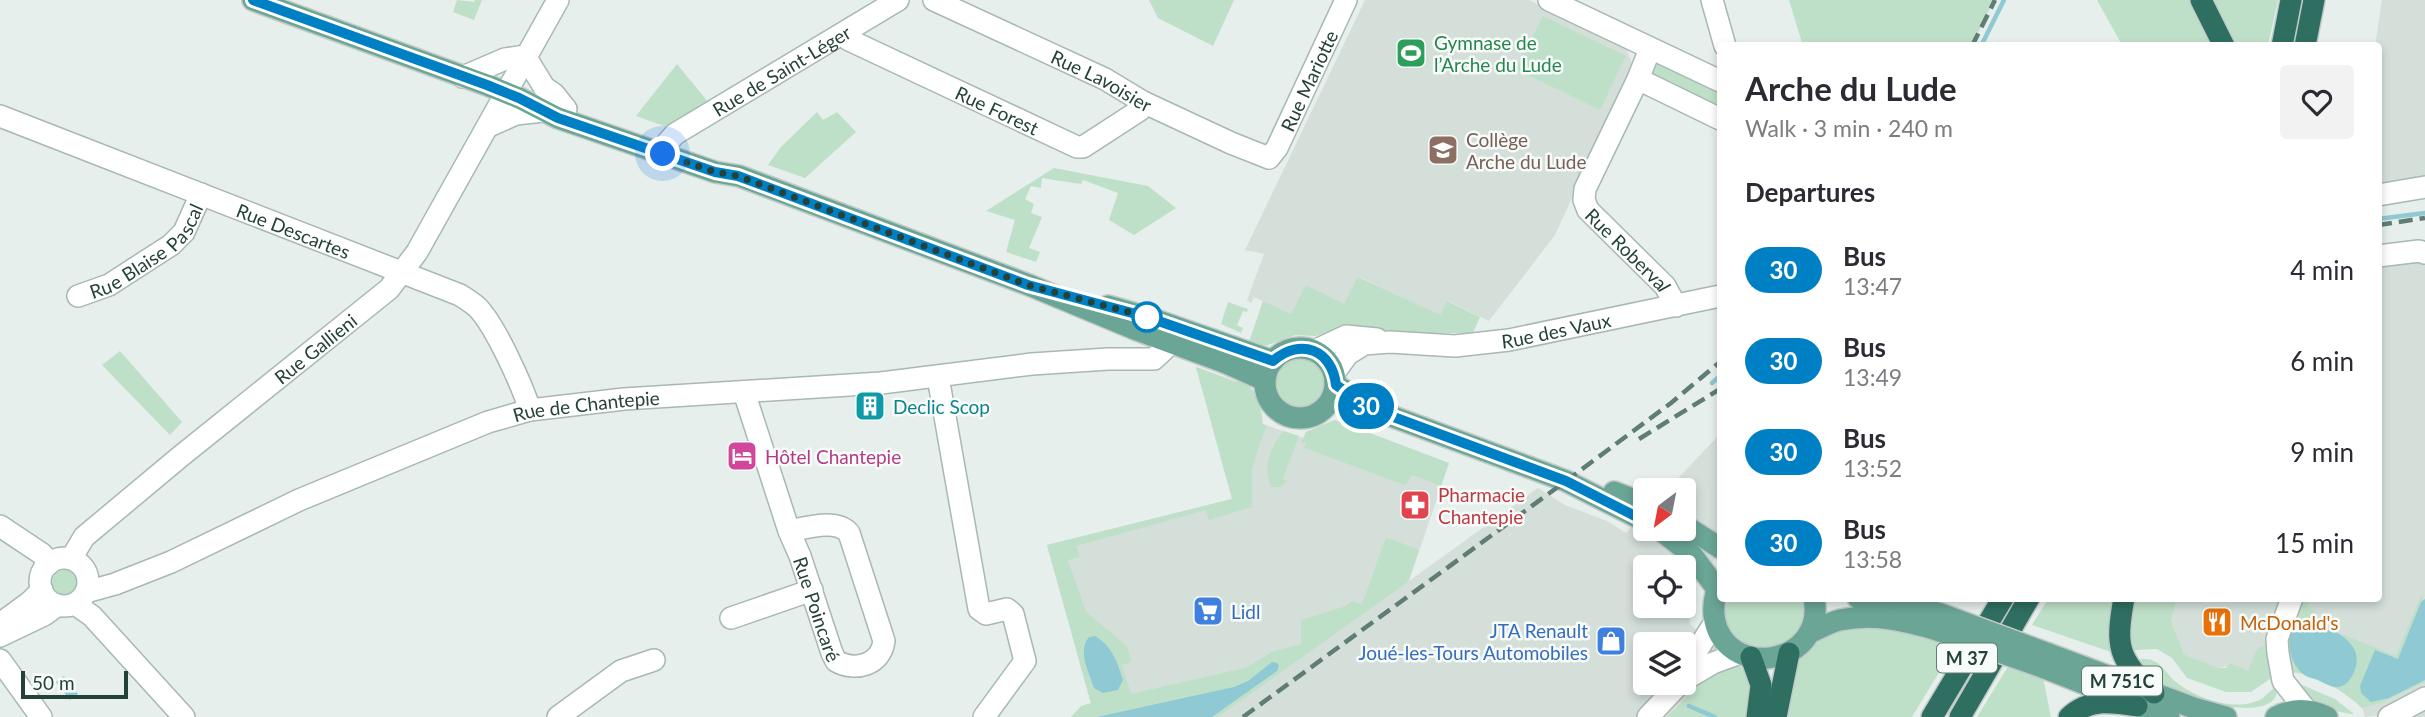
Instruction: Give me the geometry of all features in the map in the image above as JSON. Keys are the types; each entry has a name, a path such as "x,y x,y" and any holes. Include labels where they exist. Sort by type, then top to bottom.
{"highway":[{"path":"2201,0 2222,42"},
{"path":"2283,42 2291,0"},
{"path":"2306,42 2314,0"},
{"name":"M 37","path":"1932,717 2001,602"},
{"name":"M 37","path":"1959,717 2027,602"},
{"path":"2069,717 2095,703 2146,699 2119,646 2123,602"},
{"path":"1776,717 1789,653"},
{"path":"1745,655 1761,685 1757,717"}],"main road":[{"path":"253,0 513,95 566,109 720,162 738,176"},
{"path":"513,95 543,111 715,172 738,176 1028,285 1268,370"},
{"path":"1144,324 1172,342 1268,370"},
{"path":"1303,348 1314,351 1330,364 1335,379 1334,397 1313,416 1291,417 1274,407 1269,398 1268,370 1282,353 1303,348"},
{"path":"1335,379 1372,409"},
{"path":"1327,406 1372,409 1574,485 1633,515"},
{"path":"1574,485 1633,500"},
{"path":"1696,533 1717,546"},
{"path":"1674,541 1692,555 1717,585"},
{"path":"1717,590 1713,605 1715,622 1722,637 1745,655 1764,659 1789,653"},
{"path":"1809,633 1815,620 1814,602"},
{"name":"M 751C","path":"1887,602 1902,604 1937,622 2146,699 2226,717"},
{"name":"M 751C","path":"1789,653 1801,645 1809,633 1838,620 1874,617 1937,622"},
{"name":"M 751C","path":"2146,699 2169,717"},
{"path":"2276,717 2305,710 2327,717"}],"street":[{"name":"Rue Gallieni","path":"71,559 84,537 376,299 402,274 489,126 513,95 525,56 558,0"},
{"name":"Rue de Saint-Léger","path":"667,143 675,134 898,0"},
{"name":"Rue Lavoisier","path":"934,0 1105,79 1143,102 1269,158"},
{"name":"Rue Mariotte","path":"1269,158 1277,148 1346,0"},
{"path":"1549,0 1717,80"},
{"path":"1712,0 1724,42"},
{"name":"Rue Forest","path":"845,33 849,40 1077,147 1083,147 1140,110 1143,102"},
{"name":"Rue Roberval","path":"1650,48 1585,189 1584,201 1588,210 1665,286 1676,306"},
{"path":"463,77 505,59 525,56 544,87 554,94 566,109"},
{"path":"1638,79 1717,118"},
{"path":"489,126 516,114 543,111"},
{"name":"Rue Descartes","path":"0,116 402,274 443,287 476,307 489,323 530,410"},
{"path":"2382,194 2425,187"},
{"name":"Rue Blaise Pascal","path":"78,296 109,285 171,245 184,232 201,194"},
{"path":"2382,256 2419,251 2425,253"},
{"name":"Rue des Vaux","path":"1314,351 1346,336 1455,346 1483,344 1717,297"},
{"path":"1121,359 1132,334 1144,324"},
{"name":"Rue de Chantepie","path":"0,636 73,600 171,562 299,500 488,422 530,410 624,399 938,377 1032,364 1154,359 1172,342"},
{"name":"Rue des Vaux","path":"1335,379 1348,354 1358,347 1390,342"},
{"path":"938,377 979,609 986,614 1007,609 1013,614 1025,661 984,717"},
{"name":"Rue Poincaré","path":"744,392 789,531 836,661 850,667 863,666 881,654 884,641 849,533 845,529 829,525 789,531"},
{"path":"0,526 42,554 49,564"},
{"path":"73,600 87,576 84,569 71,559 55,560 41,576 42,590 51,602 73,600 92,616 184,717"},
{"path":"0,624 42,590"},
{"path":"731,618 811,590"},
{"path":"2276,717 2283,681 2277,639 2291,602"},
{"path":"1696,652 1715,622"},
{"path":"1696,673 1713,663 1745,655"},
{"path":"0,660 41,717"},
{"path":"558,717 621,671 654,660"},
{"path":"2283,681 2305,710"},
{"path":"1648,717 1666,695"},
{"path":"2369,717 2391,716 2425,698"}],"shaded area":[{"name":"Collège Arche du Lude","path":"1365,0 1529,0 1626,47 1633,66 1555,235 1489,321 1448,301 1440,316 1359,277 1345,304 1291,315 1254,297 1251,303 1247,300 1264,254 1245,250"},
{"path":"2382,0 2425,0 2425,187 2382,194 2382,42 2376,42"},
{"path":"2425,240 2425,717 2389,717 2391,714 2365,717 2362,707 2338,689 2303,674 2289,672 2257,649 2249,671 2229,666 2219,668 2187,657 2171,621 2176,602 2382,602 2382,245"},
{"path":"1196,367 1237,382 1239,378 1253,390 1262,413 1263,424 1303,438 1306,432 1335,420 1449,463 1409,581 1538,488 1565,505 1607,521 1626,533 1633,526 1633,541 1696,541 1696,478 1678,478 1717,437 1717,556 1696,584 1696,555 1633,555 1633,618 1690,618 1690,624 1735,664 1745,669 1752,694 1746,717 1218,717 1327,638 1273,651 1247,667 1091,704 1047,545 1232,499"}],"green space":[{"path":"457,0 482,0 474,20 453,12"},
{"path":"1149,0 1234,0 1213,46 1158,18"},
{"path":"1789,0 1994,0 1973,42 1802,42"},
{"path":"2097,0 2191,0 2212,42 2120,42"},
{"path":"2211,0 2278,0 2269,42 2230,42"},
{"path":"1543,16 1626,56 1600,110 1516,69"},
{"path":"1654,61 1717,86 1717,111 1652,80 1648,68"},
{"path":"677,64 708,102 670,125 664,126 636,116"},
{"path":"817,112 823,120 837,112 856,132 805,178 768,165 781,147"},
{"path":"1054,168 1148,186 1176,208 1134,235 1109,220 1118,193 1083,180 1081,184 1042,178 1041,188 1031,186 1025,199 1034,204 1031,213 1042,217 1029,248 1040,252 1036,262 1006,252 1015,220 986,211"},
{"path":"1358,277 1440,315 1447,301 1480,317 1473,333 1415,333 1350,326 1316,336 1295,335 1268,345 1260,346 1249,342 1263,301 1291,314 1306,285 1344,304"},
{"path":"1228,302 1248,309 1247,312 1243,311 1237,325 1243,328 1241,333 1221,324"},
{"path":"120,351 182,422 170,435 102,365"},
{"path":"1301,355 1312,357 1321,363 1327,372 1327,394 1321,403 1312,409 1301,411 1290,409 1281,403 1275,394 1273,383 1275,372 1281,363 1290,357"},
{"path":"1196,367 1237,382 1239,378 1256,398 1262,424 1267,426 1252,470 1252,507 1209,520 1206,510 1076,546 1080,557 1068,560 1086,612 1127,646 1131,662 1122,665 1131,694 1247,667 1273,651 1301,644 1301,620 1346,606 1352,601 1362,604 1386,537 1419,550 1408,582 1218,717 1071,717 1081,706 1091,703 1047,545 1232,499"},
{"path":"1335,420 1449,463 1441,486 1412,475 1405,485 1304,448 1306,442 1301,443 1306,432"},
{"path":"1284,431 1299,436 1283,479 1287,481 1281,487 1272,487 1267,474 1269,458"},
{"path":"65,570 74,574 78,583 74,592 65,596 56,592 52,583 56,574"},
{"path":"2423,595 2425,682 2381,703 2362,708 2328,684 2308,675 2290,672 2285,636 2299,602 2310,602 2307,608 2317,612 2314,623 2396,656"},
{"path":"1721,602 1805,602 1803,626 1795,638 1770,652 1742,647 1723,626"},
{"path":"2046,602 2114,602 2109,632 2114,653 2032,625"},
{"path":"2129,602 2176,602 2171,621 2184,654 2219,668 2226,668 2230,663 2248,671 2257,649 2264,646 2268,648 2274,676 2251,692 2226,692 2187,678 2172,658 2157,649 2127,653"},
{"path":"1897,623 1955,646 1912,717 1784,717 1797,660 1816,638 1837,626"},
{"path":"2142,659 2158,663 2184,688 2214,701 2234,704 2254,702 2276,687 2276,696 2270,703 2248,708 2209,703 2169,690 2149,680 2132,664"},
{"path":"1735,664 1747,674 1751,694 1746,717 1667,717 1689,695 1696,695 1696,689 1717,668"},
{"path":"2009,665 2043,678 2051,717 1977,717"},
{"path":"2295,682 2335,699 2354,714 2312,703"}],"water":[{"path":"2425,599 2425,680 2389,698 2371,702 2361,693 2360,686 2375,650 2398,659 2421,602"},
{"path":"2306,620 2344,637 2356,652 2357,661 2353,675 2344,685 2334,687 2306,676 2294,663 2290,636 2295,624"},
{"path":"1095,636 1106,644 1116,660 1123,680 1118,690 1103,693 1094,688 1085,662 1084,649 1089,637"},
{"path":"1272,662 1279,666 1277,671 1212,717 1097,717 1234,687 1248,681"},
{"path":"64,676 78,694 70,700 56,682"}],"waterway":[{"path":"1983,42 2004,0"},
{"path":"2382,218 2425,213"},
{"path":"1712,383 1717,379"},
{"path":"1689,706 1715,717"}],"railway":[{"path":"1974,42 1995,0"},
{"path":"2382,224 2425,218"},
{"path":"1243,717 1671,403 1717,365"},
{"path":"1639,439 1717,391"}],"bus line":[{"name":"30","path":"253,0 487,85 558,118 715,172 738,176 1028,285 1147,317 1273,361 1292,349 1314,351 1330,364 1336,385 1372,409 1566,481 1633,515"}],"place":[{"name":"Gymnase de l’Arche du Lude","path":"1411,53"},
{"name":"Collège Arche du Lude","path":"1443,150"},
{"name":"Declic Scop","path":"870,406"},
{"name":"Hôtel Chantepie","path":"742,456"},
{"name":"Pharmacie Chantepie","path":"1415,505"},
{"name":"Lidl","path":"1208,611"},
{"name":"McDonald's","path":"2217,622"},
{"name":"JTA Renault Joué-les-Tours Automobiles","path":"1611,641"}],"route":[{"path":"663,154 715,172 738,176 1028,285 1147,317"}]}
